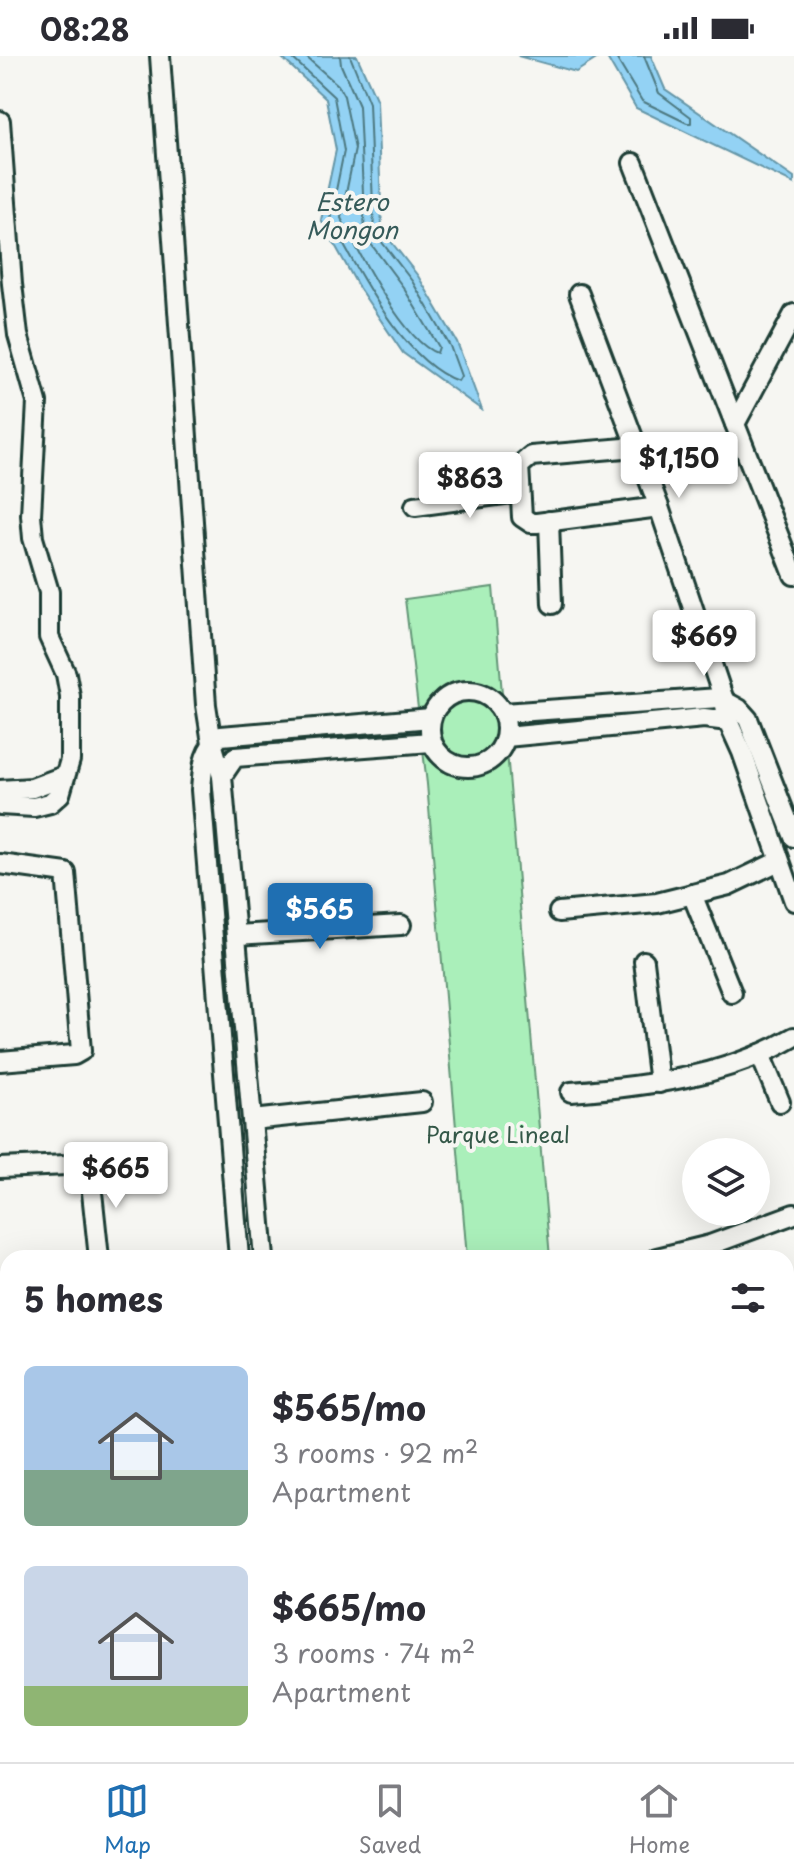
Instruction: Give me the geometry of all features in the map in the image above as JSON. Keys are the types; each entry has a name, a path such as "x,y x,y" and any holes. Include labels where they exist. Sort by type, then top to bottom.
{"street":[{"path":"160,56 206,705 212,743 222,776 263,1250"},
{"path":"0,121 7,294 37,402 31,515 33,538 50,599 49,637 66,674 70,696 70,760 60,794 50,803 34,807 0,805"},
{"path":"633,163 794,575"},
{"path":"579,294 659,507 724,700 728,721 742,752 794,901"},
{"path":"735,424 794,314"},
{"path":"636,447 531,456 519,466 523,519 531,523 659,507"},
{"path":"415,506 520,492"},
{"path":"549,521 552,604"},
{"path":"466,691 484,694 503,713 506,737 501,749 482,765 457,767 437,753 431,742 431,718 437,706 447,697 466,691"},
{"path":"503,713 724,700 748,719 794,837"},
{"path":"238,1250 201,790 204,756 221,736 431,718"},
{"path":"506,737 704,718 728,721"},
{"path":"222,776 235,757 431,742"},
{"path":"0,790 32,788 64,776"},
{"path":"32,788 34,807"},
{"path":"559,912 657,903 729,885 779,861"},
{"path":"0,864 66,873 81,1051 74,1055 0,1061"},
{"path":"692,894 732,993"},
{"path":"236,935 401,925"},
{"path":"644,961 659,1083"},
{"path":"571,1092 659,1083 715,1071 794,1037"},
{"path":"760,1054 780,1102"},
{"path":"252,1120 422,1102"},
{"path":"0,1168 89,1164 98,1250"},
{"path":"235,1209 260,1207"},
{"path":"693,1250 794,1214"}],"green space":[{"name":"Parque Lineal","path":"493,587 549,1250 466,1250 427,784 405,599"}],"water":[{"name":"Estero Mongon","path":"280,56 357,56 377,101 382,230 418,276 457,342 482,410 403,353 359,288 321,220 336,150 326,99"},
{"path":"518,56 601,56 576,72"},
{"path":"606,56 651,56 665,89 794,178 794,184 636,108"}]}
